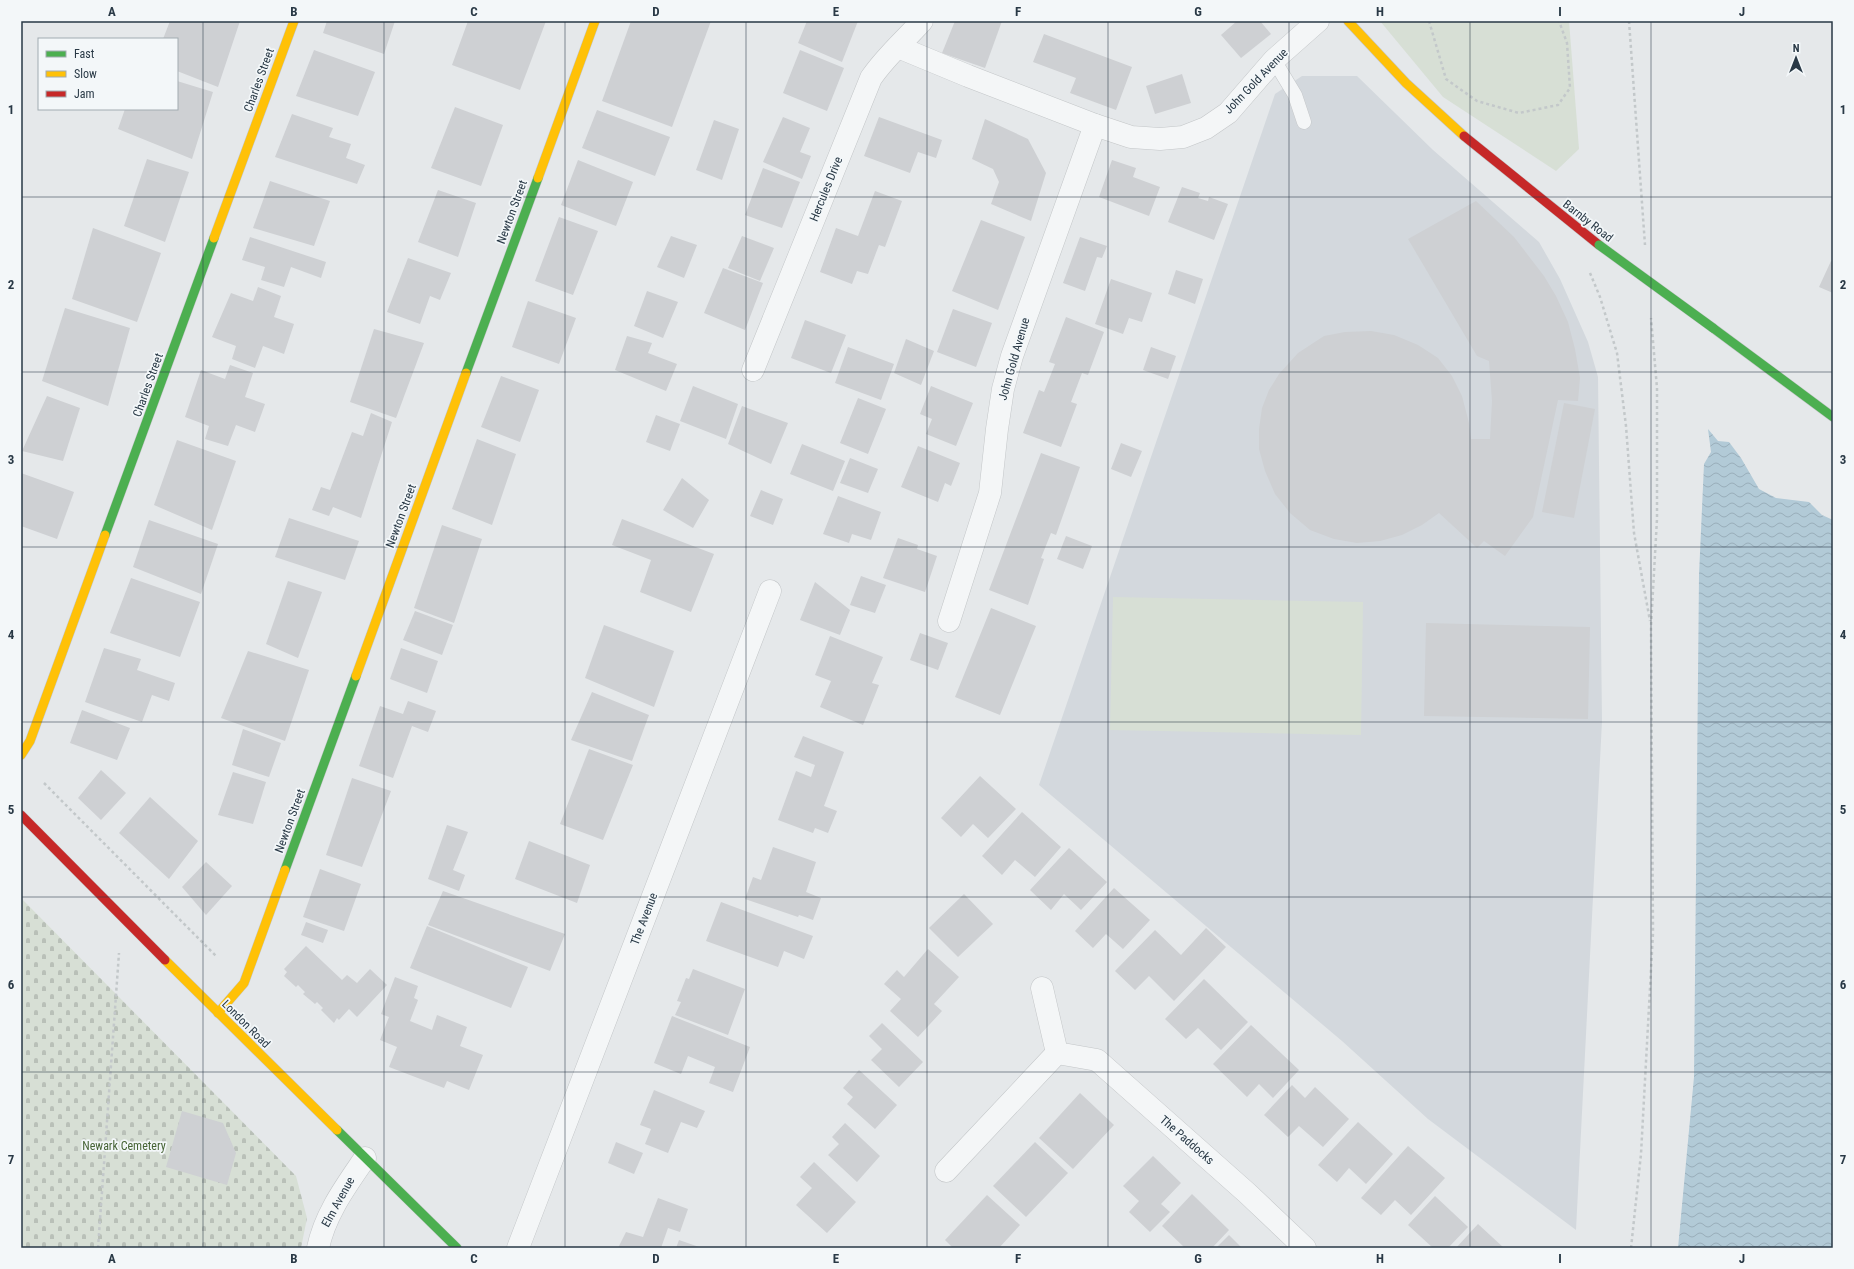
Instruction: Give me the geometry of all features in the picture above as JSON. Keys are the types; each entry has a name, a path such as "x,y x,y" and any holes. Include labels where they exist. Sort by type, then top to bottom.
{"street":[{"name":"Charles Street","path":"21,755 30,741 294,21"},
{"name":"Newton Street","path":"218,1013 244,983 595,21"},
{"name":"Hercules Drive","path":"753,370 871,78 883,60 898,47 922,21"},
{"name":"John Gold Avenue","path":"898,47 1095,126 1131,137 1160,139 1183,137 1206,128 1228,113 1274,60 1318,21"},
{"name":"Barnby Road","path":"1348,21 1377,55 1428,105 1500,168 1599,245 1833,417"},
{"name":"John Gold Avenue","path":"949,621 990,493 996,429 1003,389 1012,356 1095,126"},
{"name":"The Avenue","path":"518,1248 770,591"},
{"name":"London Road","path":"21,815 123,920 457,1248"},
{"path":"946,1170 1057,1053 1042,988"},
{"name":"The Paddocks","path":"1057,1053 1097,1060 1247,1193 1305,1248"},
{"name":"Elm Avenue","path":"318,1248 321,1233 339,1196 365,1158"}],"lane":[{"path":"1274,60 1295,95 1304,122"}],"path":[{"path":"1429,21 1446,78 1477,101 1519,113 1558,105 1570,88 1567,43 1559,21"},
{"path":"1629,21 1646,253"},
{"path":"1589,270 1600,297 1617,352 1626,426 1634,533 1651,626"},
{"path":"1631,1248 1641,1154 1653,933 1651,626 1657,519 1657,388 1651,316"},
{"path":"44,783 216,956"},
{"path":"98,1248 117,980 123,920"}],"shaded area":[{"path":"1302,76 1357,76 1433,150 1539,242 1560,279 1588,342 1598,377 1602,721 1576,1230 1428,1119 1342,1041 1039,785 1275,94"}],"green space":[{"path":"1380,21 1569,21 1579,149 1556,171 1443,97"},
{"path":"1113,597 1363,602 1361,735 1110,730"},
{"name":"Newark Cemetery","path":"21,898 296,1176 307,1218 301,1248 21,1248"}],"water":[{"path":"1708,429 1718,441 1729,442 1741,458 1759,489 1776,498 1809,502 1822,515 1833,520 1833,1248 1678,1248 1694,1077 1699,575 1704,464 1711,452"}],"building":[{"path":"170,21 240,21 218,87 178,71 178,38 163,38"},
{"path":"327,21 395,21 384,54 323,33"},
{"path":"468,21 546,21 520,90 452,65"},
{"path":"631,21 711,21 672,127 602,101"},
{"path":"807,21 858,21 842,62 798,43"},
{"path":"955,21 1002,21 985,68 942,53"},
{"path":"1237,21 1260,21 1271,34 1241,58 1221,35"},
{"path":"1044,34 1132,67 1116,110 1070,93 1076,78 1033,62"},
{"path":"314,50 375,72 358,116 296,96"},
{"path":"800,50 844,68 827,111 783,93"},
{"path":"1182,74 1191,103 1155,114 1146,86"},
{"path":"178,81 213,92 192,159 118,129 125,110 178,110"},
{"path":"455,107 503,125 481,186 431,168"},
{"path":"597,110 670,137 655,176 582,148"},
{"path":"292,114 333,128 329,137 351,144 346,158 365,165 357,184 275,157"},
{"path":"783,117 810,128 800,152 811,156 802,179 763,162"},
{"path":"879,117 942,140 936,158 918,152 910,173 864,156"},
{"path":"985,119 1028,139 1046,173 1031,221 991,204 999,182 993,169 972,159"},
{"path":"714,120 739,129 722,180 696,170"},
{"path":"147,159 189,172 165,242 124,226"},
{"path":"578,160 633,182 616,226 561,205"},
{"path":"1112,160 1136,168 1133,177 1160,187 1149,216 1099,197"},
{"path":"763,168 800,182 782,228 745,215"},
{"path":"270,181 330,201 314,246 253,228"},
{"path":"1182,187 1200,193 1198,198 1208,201 1209,197 1228,204 1214,240 1168,222"},
{"path":"438,190 476,203 458,257 418,242"},
{"path":"875,191 902,201 885,247 879,245 868,274 857,271 852,284 820,272 836,228 858,236"},
{"path":"1476,201 1514,237 1544,276 1556,296 1568,322 1575,349 1580,378 1578,401 1558,400 1533,517 1505,556 1484,541 1477,548 1439,513 1422,525 1402,535 1380,541 1357,543 1334,539 1310,530 1290,513 1275,494 1265,471 1259,449 1259,429 1262,408 1269,390 1279,374 1298,353 1324,336 1345,332 1371,331 1394,335 1418,345 1438,358 1452,376 1462,396 1469,423 1471,439 1490,439 1492,401 1489,361 1477,356 1408,239"},
{"path":"559,217 598,231 573,295 535,281"},
{"path":"981,220 1025,237 998,310 952,291"},
{"path":"93,228 161,253 137,322 72,299"},
{"path":"671,236 697,245 684,278 657,267"},
{"path":"742,236 774,248 760,281 728,268"},
{"path":"250,237 326,262 321,278 291,267 284,287 261,280 265,267 242,260"},
{"path":"1080,237 1107,246 1102,258 1097,257 1085,291 1063,283"},
{"path":"408,258 451,273 440,300 430,296 420,324 387,312"},
{"path":"1831,261 1833,262 1833,293 1819,287"},
{"path":"723,268 763,283 745,330 704,313"},
{"path":"1176,270 1203,279 1195,304 1168,294"},
{"path":"1111,279 1152,293 1142,322 1129,318 1123,334 1095,324"},
{"path":"258,287 281,296 274,317 294,324 284,354 263,346 255,368 232,359 236,346 212,337 231,293 253,301"},
{"path":"647,291 678,302 663,338 634,326"},
{"path":"528,301 576,318 559,364 512,347"},
{"path":"65,308 130,328 108,406 42,381"},
{"path":"953,309 992,323 976,367 937,352"},
{"path":"1066,317 1104,332 1088,375 1082,373 1071,402 1077,404 1061,447 1023,433 1039,390 1044,392 1055,364 1049,362"},
{"path":"805,320 846,335 831,373 791,358"},
{"path":"374,329 424,343 396,418 350,402"},
{"path":"627,336 652,343 648,353 677,364 666,391 615,370"},
{"path":"906,339 934,351 921,385 894,373"},
{"path":"848,347 894,364 881,400 835,383"},
{"path":"1151,347 1176,356 1168,379 1143,370"},
{"path":"230,365 253,373 245,397 265,404 255,432 236,425 228,446 205,439 209,426 185,417 201,370 225,379"},
{"path":"501,376 539,390 520,442 481,427"},
{"path":"693,386 738,404 726,439 680,421"},
{"path":"931,386 973,403 956,446 926,434 932,419 920,414"},
{"path":"47,396 80,408 63,461 22,451"},
{"path":"858,398 886,409 868,454 840,443"},
{"path":"1564,403 1595,409 1574,518 1542,512"},
{"path":"742,406 788,423 771,464 728,444"},
{"path":"371,413 392,422 361,518 333,507 329,516 312,510 321,487 330,490 352,432 363,436"},
{"path":"656,415 680,424 670,451 646,442"},
{"path":"477,439 516,454 492,525 452,509"},
{"path":"177,440 236,461 212,530 154,505"},
{"path":"1121,443 1142,451 1131,477 1111,469"},
{"path":"802,444 845,461 833,491 790,474"},
{"path":"918,446 960,463 951,486 945,483 938,502 901,487"},
{"path":"1041,453 1080,467 1056,535 1051,533 1041,558 1044,559 1028,605 989,590"},
{"path":"850,458 878,469 868,493 840,483"},
{"path":"21,473 74,492 57,539 21,526"},
{"path":"682,478 709,500 693,528 663,510"},
{"path":"761,490 783,499 773,525 750,516"},
{"path":"838,496 881,512 871,540 852,534 849,543 823,534"},
{"path":"289,518 359,541 345,580 275,557"},
{"path":"622,519 714,554 691,612 640,592 651,560 612,545"},
{"path":"149,520 218,544 201,594 133,567"},
{"path":"442,525 482,539 454,623 414,608"},
{"path":"1066,536 1092,546 1083,569 1057,559"},
{"path":"898,538 918,545 917,549 937,556 925,592 883,578"},
{"path":"861,576 886,585 875,613 850,605"},
{"path":"131,578 200,602 180,657 110,633"},
{"path":"288,581 322,592 298,658 266,644"},
{"path":"815,582 850,610 840,635 800,620"},
{"path":"991,608 1036,626 1000,715 955,697"},
{"path":"415,611 453,625 442,655 403,640"},
{"path":"1426,623 1590,627 1588,719 1424,716"},
{"path":"604,625 674,651 654,707 585,678"},
{"path":"920,633 948,643 938,670 910,660"},
{"path":"830,636 883,657 872,683 879,685 863,725 820,707 831,681 815,675"},
{"path":"104,648 141,659 137,670 175,683 169,701 152,695 142,722 85,702"},
{"path":"401,648 438,661 427,693 390,679"},
{"path":"248,651 309,670 285,741 221,718"},
{"path":"592,692 649,715 632,761 571,740"},
{"path":"408,701 436,711 428,732 412,726 393,778 359,766 380,706 403,714"},
{"path":"82,710 130,728 117,760 70,743"},
{"path":"243,729 281,743 269,777 232,765"},
{"path":"803,736 844,752 824,806 837,811 828,833 815,828 813,833 778,820 796,771 811,777 815,765 794,757"},
{"path":"589,749 633,765 603,840 560,824"},
{"path":"101,770 126,793 101,820 78,798"},
{"path":"233,772 266,782 253,824 218,815"},
{"path":"980,776 1016,809 988,838 973,824 961,837 941,818"},
{"path":"352,778 391,791 362,867 326,855"},
{"path":"150,797 198,841 169,879 119,833"},
{"path":"1022,812 1061,847 1035,877 1015,860 1002,875 982,856"},
{"path":"447,825 468,832 453,870 465,875 459,891 428,879"},
{"path":"529,841 590,865 577,903 515,879"},
{"path":"773,847 816,862 806,892 821,898 813,920 799,915 798,917 745,899 753,877 761,880"},
{"path":"1069,848 1107,882 1081,910 1064,894 1051,910 1030,890"},
{"path":"206,862 232,886 206,915 182,887"},
{"path":"320,869 361,884 344,931 303,917"},
{"path":"1114,888 1150,920 1123,949 1106,934 1093,948 1075,931"},
{"path":"443,891 565,934 550,971 428,925"},
{"path":"964,894 993,924 958,957 929,928"},
{"path":"721,902 813,936 804,959 784,951 778,967 706,941"},
{"path":"306,922 328,930 323,943 301,935"},
{"path":"427,926 528,967 511,1008 410,968"},
{"path":"1206,928 1226,947 1174,1001 1149,976 1135,990 1115,971 1155,930 1181,955"},
{"path":"306,946 342,980 347,975 357,983 370,969 387,985 357,1017 349,1009 339,1020 337,1018 334,1023 321,1010 323,1008 317,1002 315,1004 303,994 305,992 298,985 296,987 284,976 287,972 284,969"},
{"path":"928,949 959,977 934,1004 942,1011 918,1037 890,1011 901,999 884,984 897,970 904,977"},
{"path":"693,969 745,989 728,1035 675,1015 681,1002 677,1001 686,978 689,979"},
{"path":"395,977 418,986 414,998 418,1000 410,1021 432,1030 437,1015 467,1027 460,1046 483,1055 469,1090 447,1081 444,1088 389,1067 397,1047 380,1040 389,1017 381,1014"},
{"path":"1204,979 1248,1022 1221,1050 1198,1028 1186,1039 1165,1019"},
{"path":"672,1016 750,1047 733,1092 709,1083 715,1067 688,1056 681,1074 654,1063"},
{"path":"882,1023 923,1062 899,1087 871,1060 882,1049 869,1036"},
{"path":"1251,1025 1299,1070 1273,1098 1259,1084 1247,1097 1213,1064"},
{"path":"859,1070 897,1105 875,1129 847,1104 853,1097 843,1088"},
{"path":"1292,1085 1305,1098 1315,1087 1349,1119 1323,1147 1299,1126 1288,1137 1264,1115"},
{"path":"654,1090 705,1111 697,1128 681,1122 668,1153 645,1144 651,1129 640,1125"},
{"path":"1080,1093 1114,1125 1073,1169 1039,1138"},
{"path":"182,1111 223,1123 236,1153 227,1185 166,1167"},
{"path":"1358,1122 1393,1154 1366,1184 1349,1168 1337,1182 1318,1165"},
{"path":"845,1123 880,1156 857,1182 828,1155 839,1144 832,1137"},
{"path":"616,1142 643,1153 634,1174 608,1163"},
{"path":"1035,1142 1068,1173 1026,1217 993,1186"},
{"path":"1408,1146 1445,1178 1411,1215 1395,1200 1381,1215 1361,1198"},
{"path":"1153,1156 1181,1183 1161,1204 1170,1212 1150,1232 1129,1212 1139,1201 1123,1186"},
{"path":"814,1162 856,1202 827,1233 796,1205 812,1188 800,1177"},
{"path":"1192,1194 1229,1230 1212,1248 1185,1248 1162,1226"},
{"path":"987,1195 1020,1225 999,1248 953,1248 945,1240"},
{"path":"1435,1196 1468,1227 1448,1248 1433,1248 1408,1225"},
{"path":"658,1198 688,1209 680,1232 668,1228 661,1248 618,1248 626,1232 643,1237"},
{"path":"1478,1224 1504,1248 1456,1248"},
{"path":"1229,1235 1242,1248 1216,1248"},
{"path":"679,1240 702,1248 676,1248"}],"traffic: fast":[{"path":"466,373 538,178"},
{"path":"105,535 214,238"},
{"path":"1599,245 1713,328"},
{"path":"1713,328 1833,417"},
{"path":"285,870 356,676"},
{"path":"337,1130 457,1248"}],"traffic: slow":[{"path":"214,238 294,21"},
{"path":"538,178 595,21"},
{"path":"1348,21 1406,83 1464,136"},
{"path":"356,676 466,373"},
{"path":"21,755 30,741 105,535"},
{"path":"218,1013 244,983 285,870"},
{"path":"165,960 337,1130"}],"traffic: jam":[{"path":"1464,136 1599,245"},
{"path":"21,815 165,960"}]}
